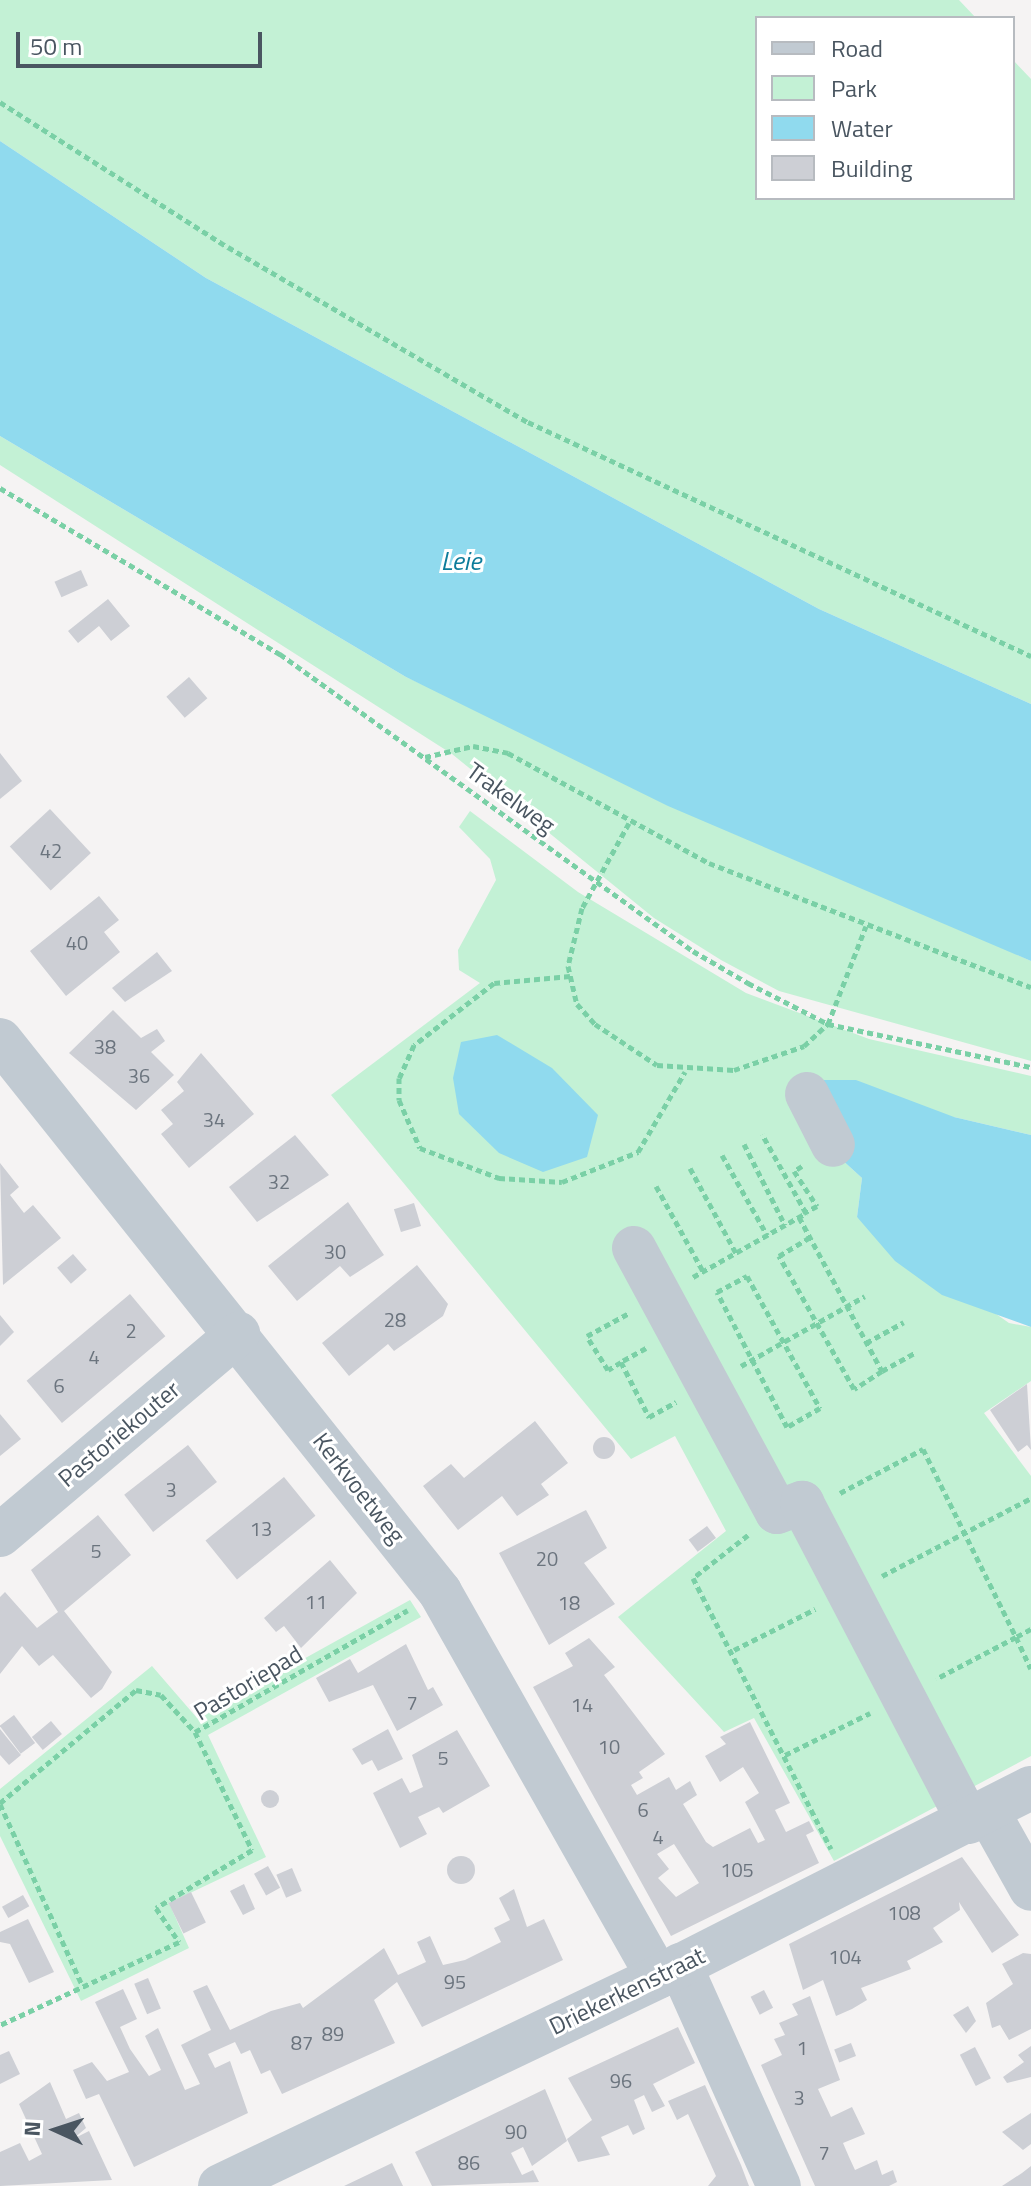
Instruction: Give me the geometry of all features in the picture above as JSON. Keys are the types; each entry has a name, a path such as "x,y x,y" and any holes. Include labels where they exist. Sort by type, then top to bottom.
{"street":[{"name":"Kerkvoetweg","path":"0,1040 238,1334 440,1592 669,1971 779,2186"},
{"path":"807,1094 816,1156"},
{"path":"634,1248 903,1696 978,1817 1031,1889"},
{"name":"Pastoriekouter","path":"0,1535 238,1334"},
{"name":"Driekerkenstraat","path":"220,2186 669,1971 1031,1788"}],"path":[{"path":"0,102 228,247 528,422 1031,656"},
{"name":"Trakelweg","path":"0,488 280,654 693,951 828,1024 1031,1067"},
{"path":"424,757 473,746 508,753 629,823 866,926 1031,987"},
{"path":"629,823 596,882 572,935 570,976 577,1004 595,1024 657,1065 685,1072 764,1065 804,1046 828,1024 866,926"},
{"path":"570,976 494,983 414,1045 399,1078 399,1100 420,1148 499,1178 562,1182 638,1152 685,1072"},
{"path":"661,1296 806,1213 762,1134"},
{"path":"744,1144 785,1225"},
{"path":"722,1155 767,1235"},
{"path":"621,1362 608,1370 587,1336 817,1206 794,1171 816,1156"},
{"path":"690,1168 736,1253"},
{"path":"656,1186 703,1271"},
{"path":"799,1217 882,1371"},
{"path":"809,1238 779,1256 854,1389 916,1352"},
{"path":"747,1276 815,1404 820,1408 787,1427 717,1292 747,1276"},
{"path":"866,1343 904,1322"},
{"path":"848,1882 693,1578 791,1512 923,1449 1031,1669"},
{"name":"Pastoriepad","path":"0,2025 179,1942 156,1908 252,1850 195,1732 440,1592"},
{"path":"785,1755 1031,1629"},
{"path":"82,1985 0,1804 136,1690 161,1695 195,1732"}],"green space":[{"path":"0,0 959,0 974,16 755,16 755,200 1015,200 1015,62 1031,79 1031,704 819,609 206,278 0,141"},
{"path":"0,436 406,677 1031,961 1031,1061 779,991 721,960 654,918 452,754 0,465"},
{"path":"470,811 578,892 746,993 869,1039 1031,1076 1031,1135 954,1117 829,1148 862,1178 857,1217 1009,1323 1031,1327 1031,1381 984,1413 1031,1476 1031,1756 834,1861 754,1718 724,1732 618,1617 726,1531 675,1436 631,1459 331,1095 480,983 459,970 458,950 496,880 490,859 459,827"},
{"path":"410,1600 421,1617 208,1735 266,1857 169,1903 189,1948 81,2001 0,1836 0,1789 152,1666 197,1718"}],"water":[{"name":"Leie","path":"0,141 206,278 819,609 1031,704 1031,961 668,806 406,677 0,436"},
{"path":"497,1035 552,1068 598,1115 587,1157 543,1172 499,1153 459,1114 453,1078 461,1042"},
{"path":"824,1080 856,1080 954,1117 1031,1135 1031,1327 942,1295 895,1261 857,1217 862,1178 829,1148 803,1096"}],"building":[{"path":"81,570 88,586 61,597 55,582"},
{"path":"108,599 130,626 111,641 99,626 78,643 68,631"},
{"path":"189,677 207,698 185,718 166,697"},
{"path":"0,753 22,781 0,799"},
{"path":"50,809 91,853 51,890 10,847"},
{"path":"99,896 119,920 104,932 120,952 66,996 30,951"},
{"path":"157,952 172,971 125,1002 112,988"},
{"path":"113,1010 141,1038 157,1029 165,1041 151,1052 174,1075 136,1110 69,1053"},
{"path":"201,1053 254,1114 189,1168 161,1134 173,1124 161,1110 184,1091 177,1082"},
{"path":"295,1135 329,1175 257,1222 229,1187"},
{"path":"0,1163 19,1187 10,1195 24,1213 33,1205 61,1238 3,1285"},
{"path":"348,1202 384,1255 350,1277 340,1266 297,1301 268,1266"},
{"path":"414,1203 421,1226 401,1232 394,1209"},
{"path":"73,1254 87,1270 71,1284 57,1268"},
{"path":"417,1265 448,1304 443,1316 394,1351 388,1344 349,1376 322,1343"},
{"path":"130,1294 165,1336 62,1423 27,1381"},
{"path":"0,1315 14,1332 0,1346"},
{"path":"1027,1384 1031,1450 1027,1445 1018,1452 990,1410"},
{"path":"0,1414 21,1439 0,1456"},
{"path":"535,1421 568,1463 541,1484 549,1495 517,1516 502,1496 458,1530 423,1486 451,1464 464,1478"},
{"path":"600,1437 608,1437 615,1448 608,1459 600,1459 593,1452 593,1444"},
{"path":"188,1445 217,1482 153,1532 124,1495"},
{"path":"284,1477 315,1516 237,1579 206,1541"},
{"path":"586,1510 607,1548 584,1563 615,1604 549,1645 499,1553"},
{"path":"98,1515 131,1555 64,1611 112,1672 102,1689 91,1698 53,1655 39,1666 22,1646 0,1674 0,1597 5,1592 37,1628 58,1612 31,1570"},
{"path":"707,1526 716,1538 698,1552 689,1540"},
{"path":"330,1560 357,1593 301,1648 284,1626 276,1632 264,1618"},
{"path":"589,1638 615,1667 604,1675 665,1754 639,1772 643,1778 631,1785 637,1795 669,1777 676,1790 690,1781 697,1795 683,1804 706,1842 713,1847 750,1828 758,1843 765,1840 745,1802 759,1793 743,1767 720,1782 705,1756 726,1744 720,1737 750,1722 790,1803 775,1810 786,1832 809,1821 814,1831 806,1835 819,1863 671,1936 533,1687 573,1666 565,1653","holes":["674,1844 699,1883 676,1897 658,1878 669,1869 657,1854"]},
{"path":"406,1644 428,1690 433,1687 443,1705 397,1731 373,1685 329,1702 316,1678 350,1659 358,1673"},
{"path":"14,1715 35,1743 21,1754 0,1726"},
{"path":"51,1721 62,1734 43,1750 32,1737"},
{"path":"0,1729 21,1755 9,1765 0,1755"},
{"path":"388,1729 403,1759 378,1771 372,1760 362,1765 352,1749"},
{"path":"457,1730 490,1786 443,1813 439,1807 418,1817 427,1834 400,1848 373,1793 402,1778 410,1793 423,1787 412,1755"},
{"path":"266,1790 274,1790 279,1799 277,1806 266,1808 261,1803 261,1795"},
{"path":"461,1856 471,1860 475,1870 471,1880 461,1884 451,1880 447,1870 451,1860"},
{"path":"962,1857 1019,1935 992,1953 959,1902 960,1910 933,1928 943,1942 907,1961 911,1969 861,1988 867,2000 852,2009 836,2016 823,1980 803,1990 789,1944"},
{"path":"268,1866 280,1888 266,1896 254,1874"},
{"path":"292,1868 302,1891 286,1898 276,1875"},
{"path":"244,1884 255,1909 243,1915 230,1891"},
{"path":"514,1889 527,1927 544,1919 563,1960 422,2027 397,1982 374,2000 395,2043 282,2094 270,2070 261,2074 250,2050 241,2054 235,2042 208,2054 215,2068 230,2061 248,2113 134,2167 99,2094 86,2099 73,2070 92,2062 107,2081 129,2072 95,2002 123,1989 137,2019 120,2027 130,2049 149,2076 161,2070 145,2036 158,2028 185,2090 200,2084 181,2045 211,2030 193,1991 207,1985 230,2030 271,2011 300,2003 303,2008 384,1948 398,1975 426,1962 417,1942 430,1936 443,1965 465,1960 501,1942 494,1928 510,1920 499,1898"},
{"path":"191,1892 206,1923 183,1934 169,1903"},
{"path":"23,1895 29,1906 8,1918 2,1907"},
{"path":"28,1919 54,1972 29,1983 10,1944 0,1942 0,1932"},
{"path":"1023,1953 1031,1954 1031,2029 1009,2040 1000,2025 992,2028 986,2003 1013,1984 1002,1964"},
{"path":"148,1978 161,2008 147,2014 134,1984"},
{"path":"764,1990 773,2008 760,2015 751,1997"},
{"path":"810,1996 840,2080 818,2089 831,2117 852,2107 865,2134 843,2143 855,2170 877,2160 882,2175 893,2170 897,2182 889,2186 815,2186 761,2065 782,2055 774,2039 785,2035 779,2023 798,2015 792,2004"},
{"path":"968,2006 976,2021 966,2033 953,2015"},
{"path":"678,2027 695,2063 653,2084 665,2106 652,2112 644,2095 634,2100 645,2129 633,2135 628,2125 601,2137 610,2155 578,2162 567,2139 592,2120 568,2078"},
{"path":"851,2043 856,2056 839,2063 834,2049"},
{"path":"1031,2046 1031,2077 1007,2083 1003,2077 1024,2062 1018,2055"},
{"path":"975,2047 991,2078 976,2086 960,2055"},
{"path":"9,2051 20,2074 0,2084 0,2055"},
{"path":"50,2082 66,2119 79,2113 86,2128 73,2139 89,2131 112,2180 0,2186 0,2152 20,2143 29,2161 42,2154 19,2104"},
{"path":"705,2085 749,2186 708,2186 716,2176 688,2114 677,2120 668,2101"},
{"path":"545,2089 567,2141 532,2166 523,2147 511,2153 522,2175 533,2170 539,2182 432,2186 415,2152"},
{"path":"1031,2113 1031,2144 1023,2150 1002,2132"},
{"path":"392,2163 403,2186 344,2186 365,2176"},
{"path":"1031,2166 1031,2186 1002,2186 1022,2173"}]}
